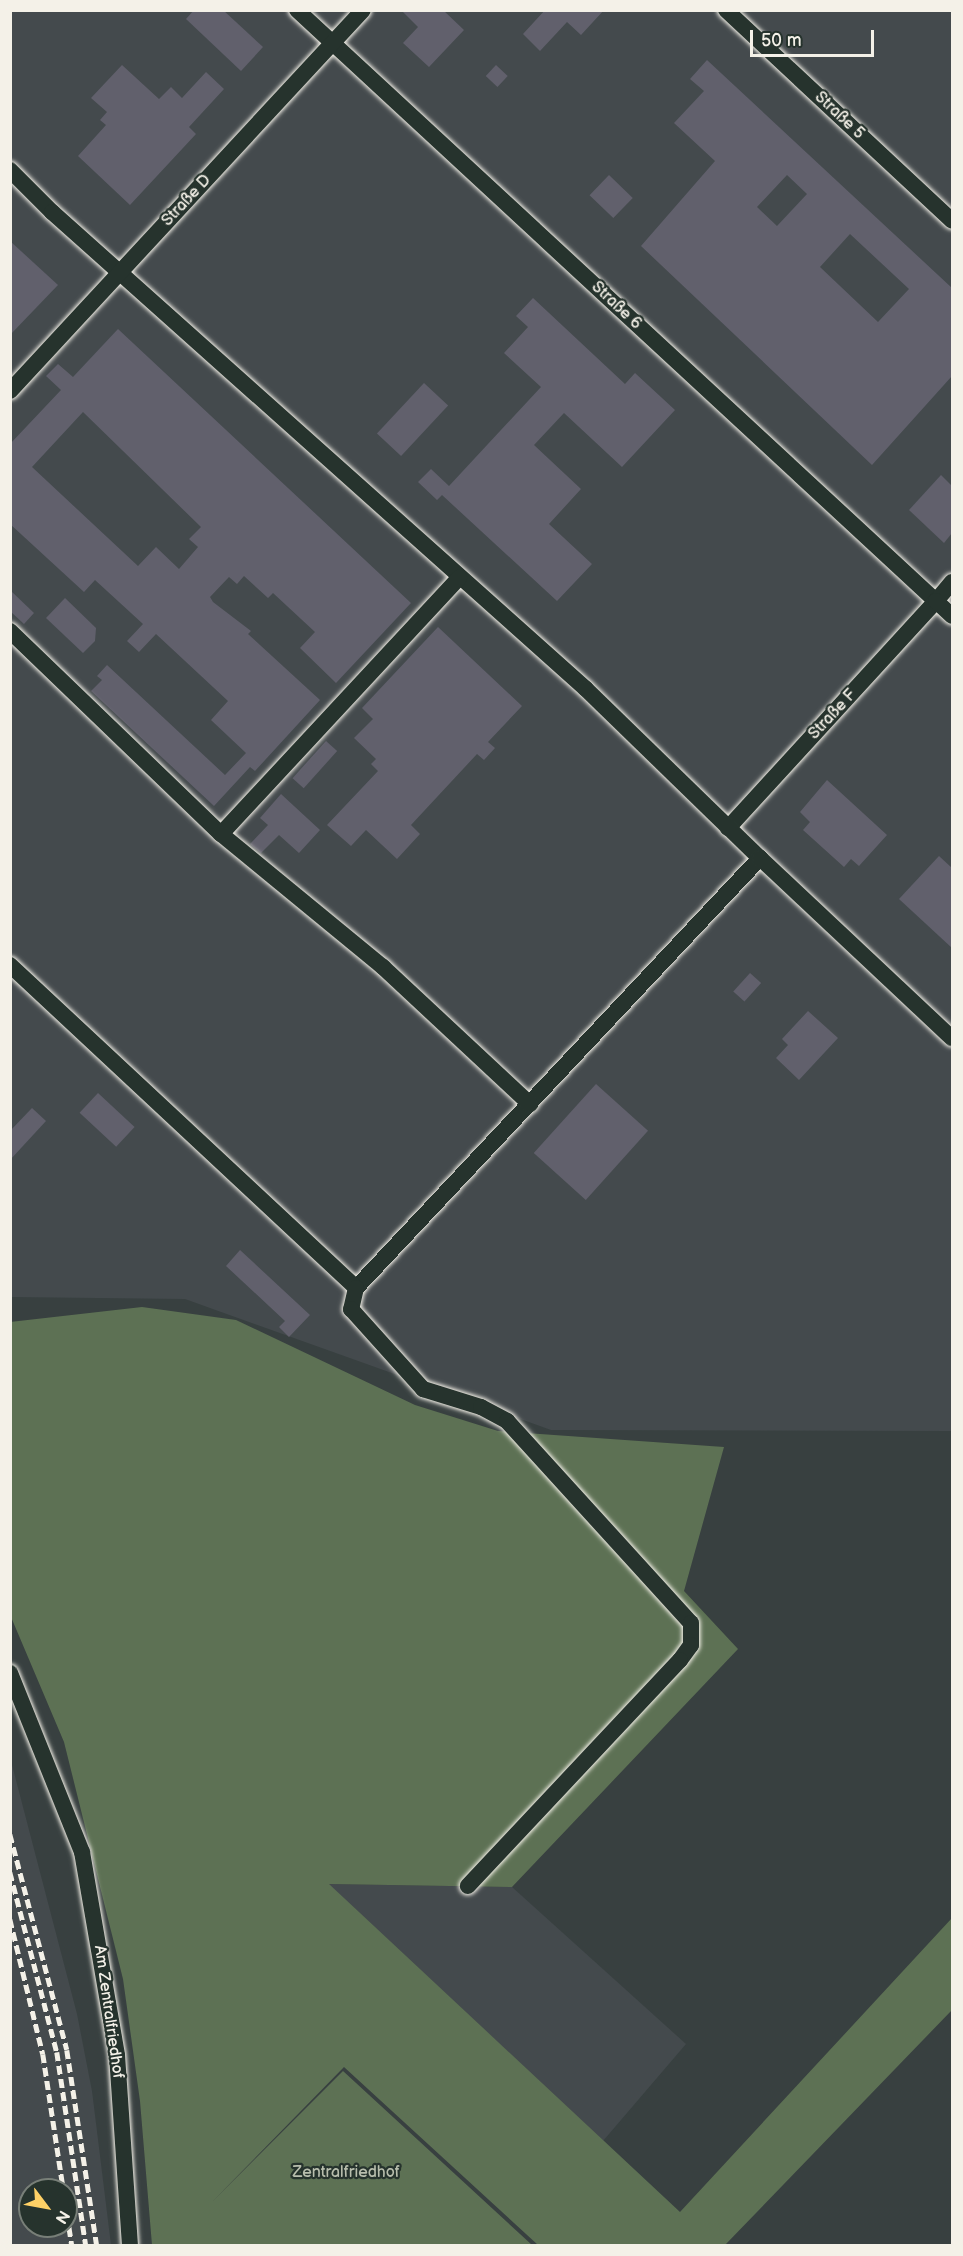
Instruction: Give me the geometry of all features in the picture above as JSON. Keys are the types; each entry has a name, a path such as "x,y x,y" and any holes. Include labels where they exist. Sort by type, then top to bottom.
{"street":[{"name":"Straße 6","path":"297,10 936,601"},
{"name":"Straße D","path":"10,391 363,10"},
{"name":"Straße 5","path":"726,10 952,221"},
{"path":"10,170 459,578 586,689 728,828 952,1038"},
{"path":"220,834 459,578"},
{"name":"Straße F","path":"728,828 952,582"},
{"path":"936,601 952,616"},
{"path":"10,631 220,834 383,967 530,1104"},
{"path":"468,1886 680,1660 693,1635 691,1623 507,1421 481,1407 423,1389 351,1309 356,1288 760,858"},
{"path":"10,965 356,1288"},
{"name":"Am Zentralfriedhof","path":"10,1673 82,1852 117,2055 130,2246"}],"shaded area":[{"path":"11,11 952,11 952,1431 551,1430 185,1299 11,1297"},
{"path":"11,1761 77,2014 92,2091 111,2245 11,2245"},
{"path":"328,1884 512,1887 686,2044 603,2141"}],"green space":[{"name":"Zentralfriedhof","path":"142,1307 236,1320 415,1405 498,1431 724,1447 684,1591 738,1649 512,1887 329,1884 680,2212 952,1918 952,2010 725,2245 538,2245 344,2067 212,2202 343,2071 532,2245 152,2245 140,2101 123,1979 64,1742 11,1617 10,1322"}],"building":[{"path":"194,10 223,10 263,47 241,71 186,19"},
{"path":"401,10 443,10 464,30 429,67 403,43 418,27"},
{"path":"545,10 604,10 581,35 567,22 540,51 523,34"},
{"path":"707,60 952,288 952,376 872,465 641,246 715,161 674,123 704,91 690,79","holes":["787,175 807,194 777,226 757,207","850,234 909,289 878,322 820,267"]},
{"path":"122,65 159,99 171,87 182,98 206,72 224,89 189,127 196,134 130,205 78,156 106,125 100,120 107,112 91,98"},
{"path":"496,65 508,76 497,87 486,76"},
{"path":"609,175 633,198 613,218 590,195"},
{"path":"10,241 58,285 10,335"},
{"path":"533,298 625,384 635,373 675,410 622,467 564,413 534,445 581,489 549,524 592,564 557,601 442,495 437,500 418,482 431,469 449,486 541,387 504,353 528,327 516,316"},
{"path":"118,329 411,603 336,683 300,648 315,632 273,593 268,598 244,576 237,584 229,577 210,597 213,602 251,631 248,634 320,700 255,771 250,767 214,806 91,691 102,680 97,676 107,665 225,775 246,753 211,720 228,701 156,634 139,652 127,641 143,624 95,580 84,592 10,524 10,444 61,390 46,376 58,364 73,377","holes":["83,412 201,527 189,539 198,547 179,569 156,547 138,566 32,467"]},
{"path":"424,383 448,406 401,456 377,433"},
{"path":"941,475 952,486 952,533 944,543 909,510"},
{"path":"10,590 34,613 24,624 10,611"},
{"path":"65,598 96,628 95,641 83,653 46,618"},
{"path":"438,627 522,706 488,742 495,748 484,760 477,754 411,825 420,834 397,859 366,830 351,846 327,825 378,771 371,764 376,759 354,738 373,719 362,708"},
{"path":"326,741 337,751 304,788 293,778"},
{"path":"827,780 887,835 859,866 851,859 844,867 803,830 810,822 800,812"},
{"path":"281,794 320,830 299,853 279,835 261,853 250,844 268,825 260,818"},
{"path":"939,856 952,868 952,948 899,899"},
{"path":"750,973 761,983 744,1002 733,992"},
{"path":"808,1011 838,1038 799,1080 776,1058 788,1045 782,1039"},
{"path":"596,1084 648,1131 586,1200 534,1153"},
{"path":"98,1093 135,1127 116,1147 80,1113"},
{"path":"32,1108 46,1121 10,1160 10,1131"},
{"path":"240,1250 310,1315 289,1337 279,1327 285,1321 226,1266"}],"railway":[{"path":"10,1834 67,2050 97,2246"},
{"path":"10,1872 57,2052 86,2246"},
{"path":"10,1919 43,2054 72,2246"}]}
